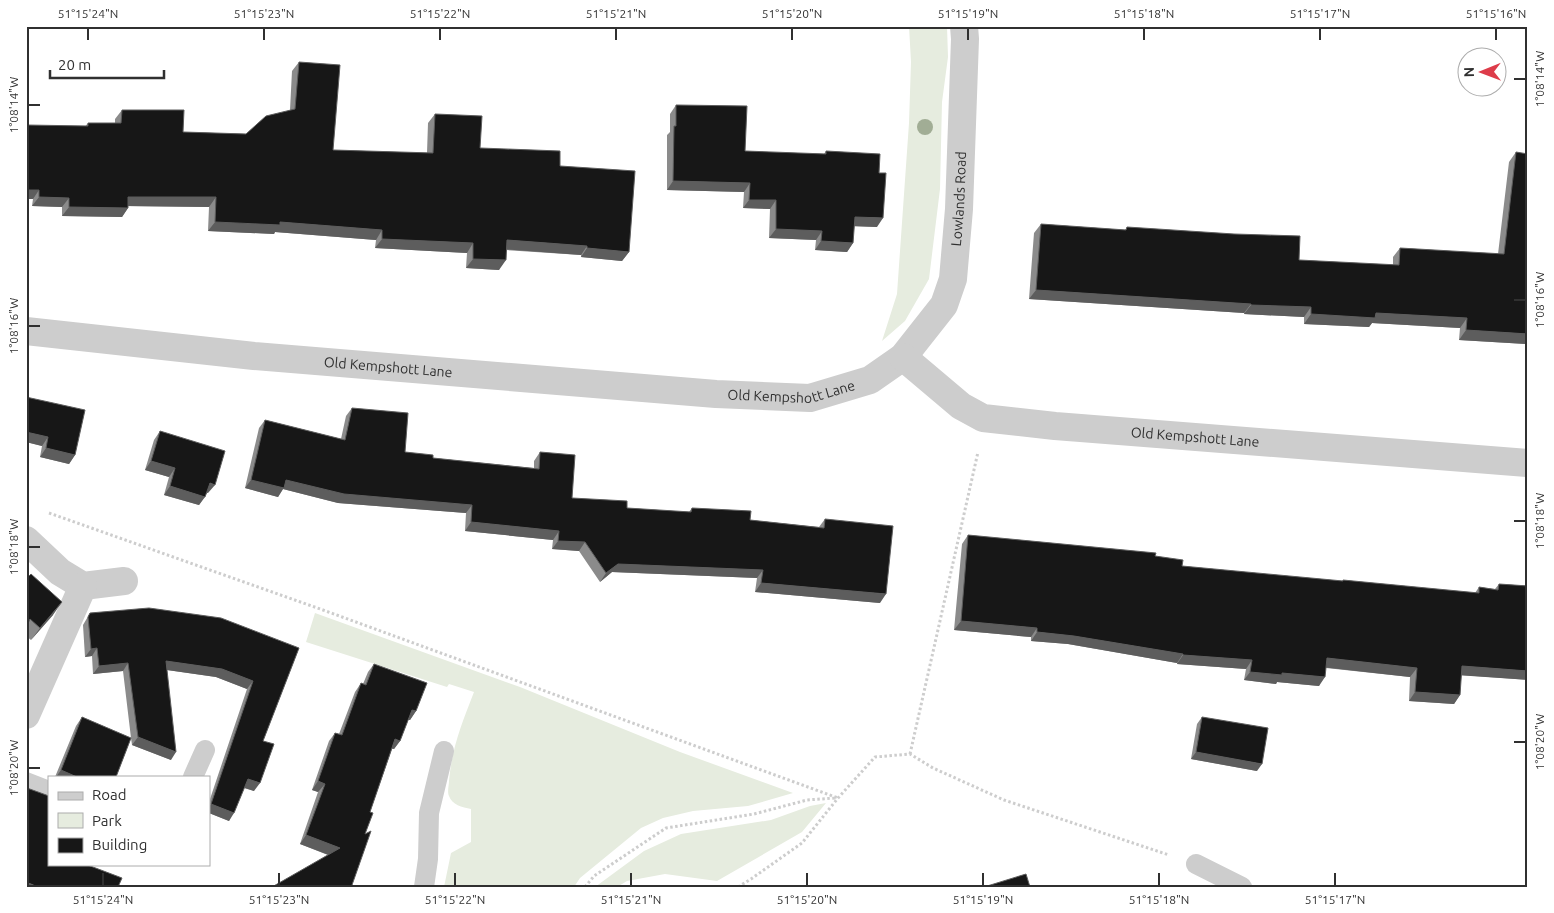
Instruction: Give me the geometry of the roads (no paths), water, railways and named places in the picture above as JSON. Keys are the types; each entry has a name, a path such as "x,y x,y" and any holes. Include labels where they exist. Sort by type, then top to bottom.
{"street":[{"name":"Lowlands Road","path":"903,357 944,305 953,279 959,209 964,26"},
{"name":"Old Kempshott Lane","path":"26,331 264,357 716,394 810,398 870,380 903,357 961,406 983,418 1055,426 1528,463"},
{"path":"26,540 60,572 83,586 124,581"},
{"path":"26,715 83,586"}],"lane":[{"path":"193,776 205,750"},
{"path":"424,887 428,859 429,813 444,751"},
{"path":"26,782 48,792"},
{"path":"1217,887 1196,864 1242,887"}]}
